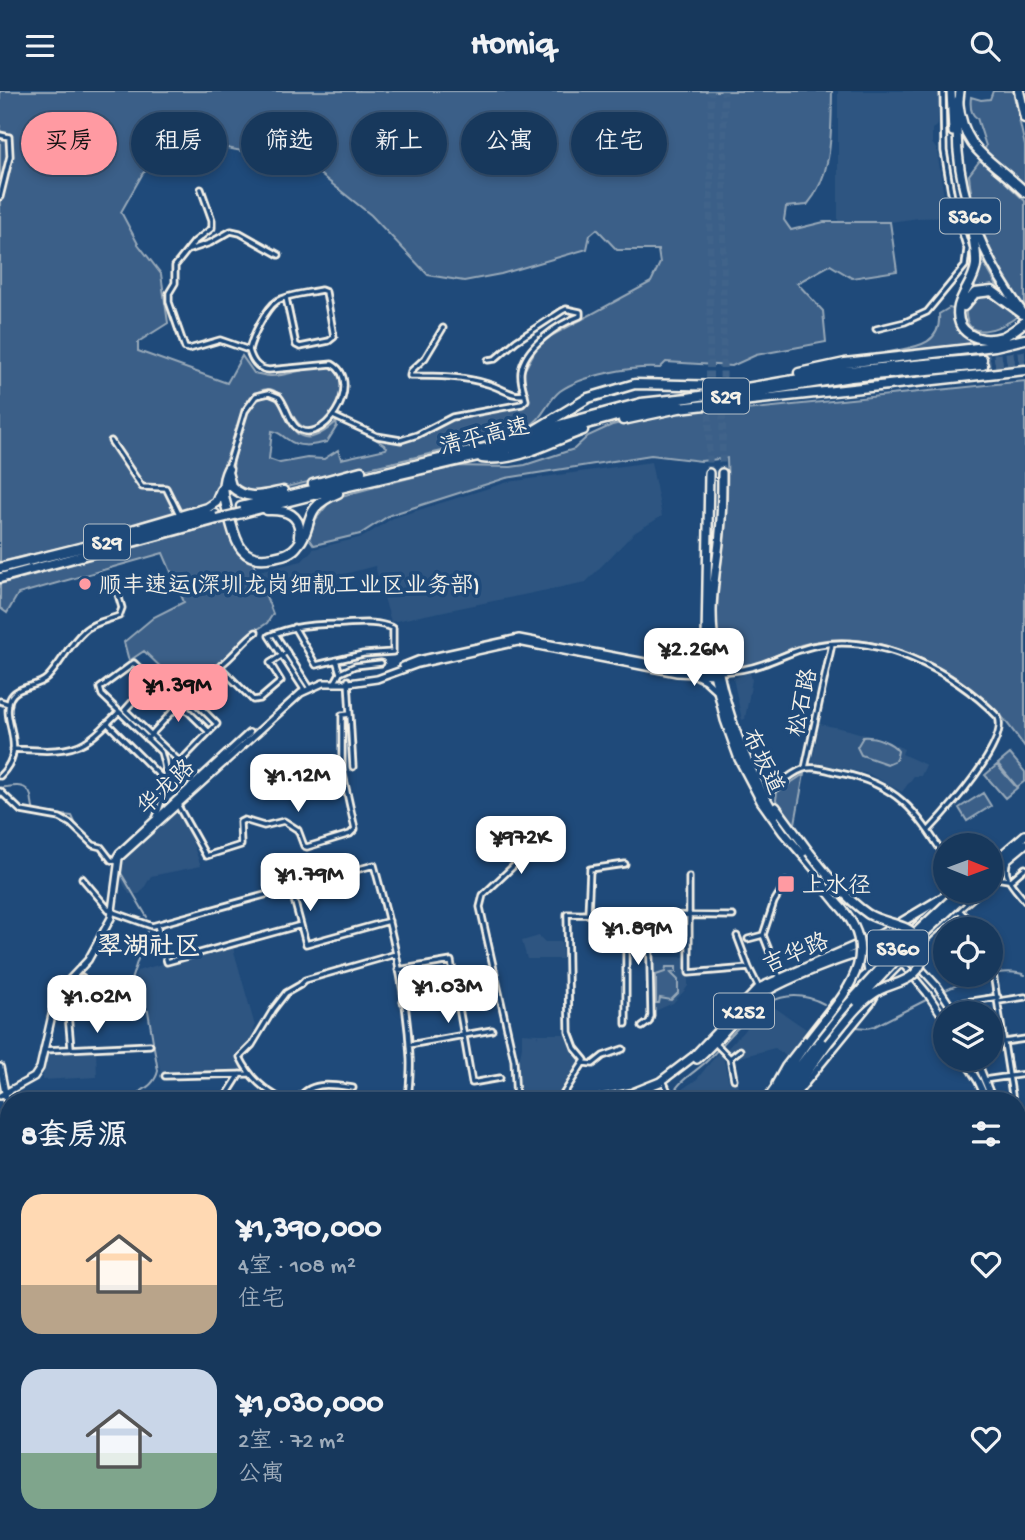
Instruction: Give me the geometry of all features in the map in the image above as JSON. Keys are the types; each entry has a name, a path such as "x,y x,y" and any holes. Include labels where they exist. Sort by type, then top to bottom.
{"highway":[{"path":"1019,91 1025,118"},
{"path":"958,101 961,125 969,142 1025,192"},
{"path":"970,216 976,266 960,305 960,322 967,333 982,340 1000,337 1011,329 1024,317 992,291 975,293 965,302 962,315 966,325 972,331 991,335 1011,329"},
{"path":"521,439 588,398 638,384 711,387 733,385 845,363 969,349 1025,339"},
{"name":"清平高速","path":"0,578 242,510 521,439 559,425 641,403 688,398 846,371 982,362 851,377 649,408 586,423 539,442 242,510"},
{"path":"476,457 508,457 545,447 590,428 679,408 1025,370"},
{"path":"226,473 233,489 253,497 295,489 342,475 440,459"},
{"path":"226,473 224,499 236,541 246,554 262,559 282,555 296,548 303,538 311,513 322,501 339,492 389,478"},
{"path":"226,473 227,499 244,547 254,554 268,555 289,549 298,540 299,525 290,513 278,510 242,510"},
{"path":"78,549 124,531 214,505 220,496 226,473"},
{"name":"清平高速","path":"0,568 216,517"}],"main road":[{"path":"951,91 951,123 957,151"},
{"name":"S360","path":"960,91 957,151 970,216 991,264 1024,317"},
{"name":"布坂道","path":"709,473 705,618 708,649 737,733 756,778 784,831"},
{"name":"布坂道","path":"722,473 720,530 712,611 716,691 738,759 761,801 848,915 860,945 859,965 849,988 771,1092"},
{"path":"756,778 826,874 863,909 880,920 914,933 924,953 916,973 865,1000 828,1043 795,1092"},
{"path":"1003,860 1025,835"},
{"path":"1003,858 1025,844"},
{"name":"吉华路","path":"637,1092 665,1084 759,988 887,932 940,903"},
{"name":"S360","path":"779,1092 898,949 947,903"},
{"name":"吉华路","path":"647,1092 665,1084 686,1069 761,995 783,983 854,956 878,950 888,952"},
{"path":"888,952 902,963"},
{"name":"S360","path":"786,1092 828,1031"}],"street":[{"path":"876,329 914,319 927,312 965,266 967,249 953,204 944,151 943,91"},
{"path":"0,135 9,137 10,148 0,197"},
{"path":"201,189 212,220 212,228 194,242 176,266 175,283 169,293 184,347 189,349 220,339 249,350 257,365 265,370 323,363 336,367 345,383 333,416 318,429 310,431 301,430 294,425 279,397 272,393 260,394 252,399 245,411 226,473"},
{"path":"187,251 210,243 231,231 279,254"},
{"path":"249,350 254,334 272,306 286,298 321,290 326,292 334,337 328,341 300,347 296,345 286,298"},
{"path":"333,416 377,436 401,440 452,417 522,404 526,400 521,371 532,350 548,335 578,317 580,312 569,309 562,311 516,341 495,359 488,361"},
{"path":"443,328 425,358 411,371 410,376 469,380 491,384 518,395 525,394"},
{"path":"111,441 142,487 168,489 179,515"},
{"path":"0,776 11,762 13,749 9,704 13,694 47,678 83,631 119,617 122,608 117,591"},
{"path":"293,627 316,665 363,654 394,652 393,628 368,622 319,623 293,627 269,636 307,688"},
{"path":"256,632 221,665 253,700 260,699 281,681 271,663 287,652"},
{"path":"275,634 307,688"},
{"name":"华龙路","path":"349,682 376,676 418,660 519,638 696,672"},
{"name":"华龙路","path":"117,862 119,853 289,697 307,688 335,680 349,682 377,679 418,664 518,642 677,673 696,672"},
{"path":"696,672 715,673 753,667 801,649 832,643 875,646 901,654 951,681 998,717 1000,730 960,795 929,830"},
{"name":"松石路","path":"805,768 832,643"},
{"path":"696,672 705,661 708,649"},
{"path":"336,660 340,673"},
{"path":"152,827 164,801 167,783 161,752 119,712 100,692 100,688 110,678 134,663 152,680 155,679 209,732"},
{"path":"335,680 340,673 355,666 381,663"},
{"path":"696,672 716,691"},
{"path":"147,739 151,734 188,695 217,724 180,762 151,734 125,710 152,680"},
{"path":"349,682 353,767"},
{"name":"华龙路","path":"117,862 177,804 307,688"},
{"path":"0,701 9,704"},
{"path":"13,749 44,751 80,744 88,741 119,712"},
{"path":"177,804 206,856 241,845 240,822 244,820 264,826 284,821 295,826 304,846 307,847 350,834 355,829 342,770 342,715 351,714"},
{"path":"107,723 167,783"},
{"path":"768,793 805,768 857,776 879,784 904,801 933,837"},
{"path":"0,791 21,811 60,818 71,824 93,845 101,847 117,862 112,911 88,960 57,993 42,1064 36,1075 4,1092"},
{"path":"516,1092 514,1060 480,907 483,895 543,838 554,836"},
{"path":"1006,856 1005,869 1010,881 1025,901"},
{"path":"588,914 590,869 625,864"},
{"path":"82,878 112,911 145,925 157,925 374,865 396,954 411,1058 409,1092"},
{"path":"1010,881 1025,868"},
{"path":"689,877 689,973 749,968"},
{"path":"1003,878 1010,881"},
{"path":"780,978 763,935 774,902 786,882 788,883"},
{"path":"291,888 306,944 389,921"},
{"path":"774,1087 785,1066 842,993 945,903"},
{"path":"797,1092 871,1003 880,985 965,903"},
{"path":"958,909 966,917"},
{"path":"4,1092 38,1068 55,991 86,958 112,911"},
{"path":"565,1092 584,1063 584,1057 575,1048 569,1032 567,914 733,916"},
{"path":"626,914 626,1024"},
{"path":"642,1027 649,1022 651,1016 649,916"},
{"path":"157,925 167,962 301,925"},
{"path":"748,939 763,935"},
{"path":"737,936 759,988"},
{"path":"922,969 919,954 924,940"},
{"path":"843,952 897,943"},
{"path":"897,943 938,987 947,1001"},
{"path":"268,1092 248,1074 240,1057 286,993 305,979 396,954"},
{"path":"854,956 864,960 868,972"},
{"path":"398,970 451,961 472,1083 500,1078"},
{"path":"902,963 933,1001"},
{"path":"890,974 911,974"},
{"path":"71,1049 66,991 82,978"},
{"path":"403,1002 485,987"},
{"path":"996,987 1012,1092"},
{"path":"978,1001 1025,997"},
{"path":"409,1045 492,1030"},
{"path":"1005,1042 1025,1039"},
{"path":"714,1042 730,1058 734,1079"},
{"path":"44,1050 150,1045"},
{"path":"584,1063 593,1064 603,1056 623,1049"},
{"path":"730,1058 740,1050"},
{"path":"0,1067 2,1092"},
{"path":"972,1071 983,1092"},
{"path":"981,1071 989,1092"},
{"path":"229,1092 240,1074"},
{"path":"165,1076 248,1074"},
{"path":"984,1080 1025,1074"},
{"path":"304,1092 326,1083 353,1089"},
{"path":"665,1084 669,1092"}],"shaded area":[{"path":"0,91 832,91 829,151 822,179 807,205 786,207 784,220 791,230 824,222 890,222 897,271 852,278 830,265 797,283 823,311 826,342 756,355 732,366 666,362 660,368 622,370 594,376 560,391 537,420 521,429 481,442 256,494 238,486 233,474 235,455 245,421 251,407 261,398 269,396 276,399 292,427 298,434 307,437 320,434 336,422 337,426 327,442 312,445 297,444 272,431 269,459 280,463 307,458 324,459 338,450 341,459 386,449 387,447 370,435 381,434 407,440 456,418 524,406 529,399 523,373 536,349 551,336 651,282 660,263 658,250 617,250 597,229 590,235 587,249 501,274 464,281 428,275 371,215 321,175 337,175 337,112 241,112 241,151 227,148 227,112 131,112 131,175 142,175 121,212 138,244 161,274 168,323 138,342 138,351 227,383 242,356 254,373 266,376 329,367 340,375 341,392 326,420 311,429 302,427 278,393 270,389 260,391 247,400 215,498 206,505 144,521 76,544 0,562"},
{"path":"838,91 938,91 938,125 932,129 932,143 937,150 944,197 951,217 890,222 838,222"},
{"path":"993,91 1013,91 1025,146 1025,190 984,152 986,146 977,118 972,112 971,97 990,99"},
{"path":"981,159 1025,201 1025,307 988,244 975,210 969,175"},
{"path":"981,261 1001,293 989,287 970,290"},
{"path":"990,295 1010,308 1017,317 993,329 977,330 967,321 966,310 976,296"},
{"path":"949,308 953,309 960,330 979,343 884,353 914,347 930,340 939,325 939,314"},
{"path":"1025,381 1025,747 995,709 953,676 905,652 880,644 827,640 801,645 744,667 725,666 717,636 717,618 725,530 727,458 701,461 651,455 506,478 390,515 360,534 314,545 309,538 316,519 328,504 338,497 455,466 525,465 574,449 588,436 612,425 680,410 745,410"},
{"path":"651,462 662,516 634,533 586,582 391,622 375,566 268,594 259,571 302,561 313,549 363,537 393,518 508,482"},
{"path":"227,522 236,549 252,561 273,614 267,623 243,639 236,650 199,679 171,677 144,651 129,661 124,642 154,617 184,602 163,553 18,594 7,613 0,608 0,584"},
{"path":"750,672 752,680 745,719 742,720 733,678"},
{"path":"820,724 886,741 904,749 902,754 926,765 921,776 914,776 902,792 869,774 812,762"},
{"path":"863,737 892,745 898,751 896,760 887,764 861,755 857,747"},
{"path":"1010,754 1025,772 1025,781 1017,787 998,764"},
{"path":"997,765 1017,788 1005,798 985,775"},
{"path":"804,774 794,829 776,800 777,792"},
{"path":"983,793 991,806 967,821 959,808"},
{"path":"175,812 186,826 201,866 151,876 139,894 129,894 119,876 120,862"},
{"path":"539,936 545,942 562,942 562,959 527,959 522,941"},
{"path":"232,944 255,1026 250,1043 238,1057 245,1071 161,1074 148,1009 135,1005 129,999 128,990 137,971"},
{"path":"653,957 688,957 688,986 673,1003 653,1012"},
{"path":"666,967 676,967 676,972 671,973 678,980 678,993 671,1000 660,998 659,1003 656,1003 656,975 665,972"},
{"path":"771,1005 806,1029 787,1057 775,1048 733,1059 726,1050 763,1010 766,1011"},
{"path":"522,1033 537,1034 537,1038 538,1034 566,1034 567,1040 582,1061 560,1092 518,1092 517,1071"},
{"path":"96,1049 97,1077 42,1080 48,1052"},
{"path":"718,1053 723,1057 729,1082 739,1083 737,1092 678,1092 697,1079"}],"waterway":[{"path":"0,788 26,788 35,813"},
{"path":"44,813 72,816 77,827 86,836"},
{"path":"121,873 147,917"},
{"path":"140,1092 150,1085 158,1071 148,1011 135,1006 126,995 147,932"},
{"path":"933,996 991,974 1025,975"},
{"path":"674,1092 679,1084 708,1060 758,1009 788,996 805,997 824,1004"},
{"path":"856,1027 875,1026 928,999"}],"tunnel":[{"path":"709,473 711,91"},
{"path":"723,389 724,91"},
{"path":"982,359 1025,355"},
{"path":"983,365 1025,362"},
{"path":"722,473 723,401"}],"place":[{"name":"顺丰速运(深圳龙岗细靓工业区业务部)","path":"85,584"},
{"name":"上水径","path":"786,884"}],"district":[{"name":"翠湖社区","path":"149,945"}]}
